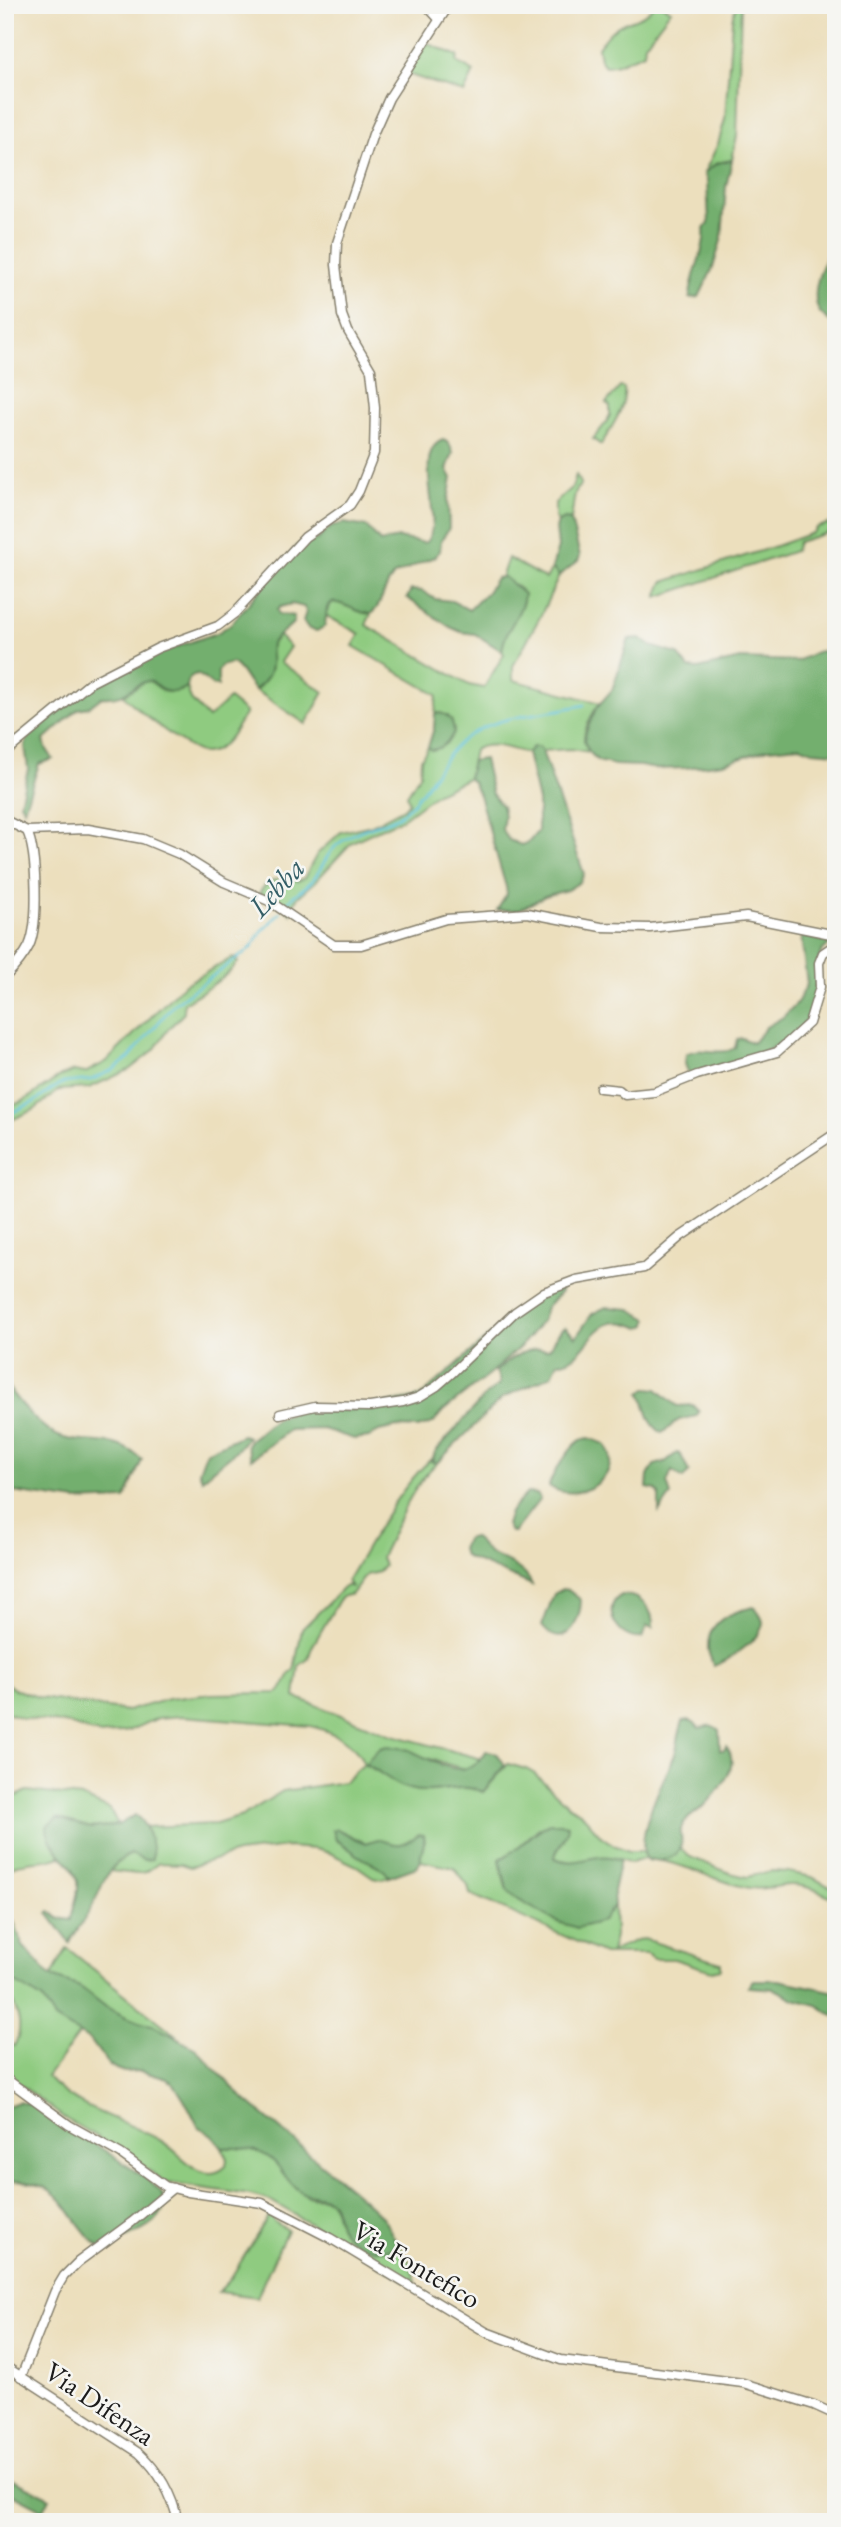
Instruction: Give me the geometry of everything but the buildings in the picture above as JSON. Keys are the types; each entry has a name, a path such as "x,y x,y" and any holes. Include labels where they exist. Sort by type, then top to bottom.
{"street":[{"path":"426,5 439,19"},
{"path":"5,753 90,683 158,648 218,626 235,613 305,537 350,505 359,491 374,453 375,408 370,370 342,315 336,265 337,243 373,134 397,82 449,5"},
{"path":"5,820 27,831 88,829 144,839 179,854 225,882 282,909 334,945 343,947 446,919 527,913 601,928 650,928 746,917 836,935"},
{"path":"5,977 30,944 34,925 34,862 32,843 27,831"},
{"path":"600,1088 619,1090 625,1095 654,1092 697,1075 777,1052 809,1023 820,987 819,963 823,953 836,944"},
{"path":"280,1414 315,1406 370,1407 419,1397 453,1373 515,1312 544,1292 576,1280 644,1268 681,1237 836,1133"},
{"name":"Via Fontefico","path":"5,2078 69,2125 121,2154 165,2186 262,2203 330,2238 486,2332 561,2360 743,2383 814,2405 836,2415"},
{"path":"21,2377 55,2291 64,2276 85,2256 173,2188"},
{"name":"Via Difenza","path":"5,2366 139,2453 155,2467 168,2490 178,2522"}],"green space":[{"path":"654,5 671,10 645,44 644,53 615,65 605,66 600,60 598,47 609,33 623,23 641,16"},
{"path":"736,5 741,5 737,136 732,160 717,163 704,173 718,144 725,119 732,20"},
{"path":"427,43 458,56 457,62 474,72 464,93 407,74"},
{"path":"732,160 726,187 722,237 713,268 699,297 690,298 703,245 704,228 709,223 707,181 704,173 717,163"},
{"path":"836,242 836,326 819,311 816,294 823,266"},
{"path":"620,387 624,388 623,403 601,445 593,439 610,415 610,406 606,403"},
{"path":"443,440 449,443 453,453 447,469 452,478 448,500 449,528 441,541 440,551 434,557 394,575 377,608 371,614 332,602 327,608 325,626 317,631 309,629 303,621 306,612 304,607 292,604 280,607 277,610 279,614 294,616 294,622 272,643 270,671 255,690 232,663 221,666 218,671 218,686 212,685 198,674 190,678 187,687 176,692 163,690 150,681 143,682 119,696 102,697 89,707 78,709 44,740 53,759 39,764 24,809 20,803 28,769 25,746 28,738 82,693 114,675 158,653 217,633 231,624 298,545 318,539 331,527 344,523 367,527 380,542 398,538 425,543 431,533 432,520 429,458 434,447"},
{"path":"576,475 581,483 575,493 571,520 558,522 555,518 555,503 572,488"},
{"path":"571,520 580,556 578,561 559,576 552,568 558,547 556,529 558,522"},
{"path":"836,522 836,530 798,542 795,551 657,597 663,582 773,547 812,533 817,527"},
{"path":"508,558 546,579 552,568 559,576 513,666 513,680 601,703 585,732 584,741 589,752 571,749 542,751 539,747 533,747 527,753 500,746 480,747 474,750 468,778 437,793 404,818 352,842 297,898 291,908 291,914 275,900 259,893 267,884 276,880 298,881 304,878 317,854 341,832 372,825 404,808 409,802 407,795 420,774 421,759 428,747 431,750 445,744 454,732 449,718 435,713 437,695 353,646 360,634 325,615 332,602 371,614 366,625 469,685 484,688 504,654 502,651 505,636 523,602 521,590 504,577 501,578"},
{"path":"504,577 524,594 502,651 475,634 450,627 407,598 411,590 422,591 435,599 452,601 469,610 487,592 496,578"},
{"path":"279,636 290,647 280,662 324,692 306,724 255,690 264,677 270,648"},
{"path":"640,638 651,646 678,654 689,668 698,669 740,659 797,661 817,652 836,648 836,753 813,751 800,746 768,749 723,763 657,769 598,761 589,752 584,741 586,732 596,708 612,690 629,639"},
{"path":"145,681 150,681 165,692 181,691 187,687 191,700 208,718 229,699 246,713 224,744 214,751 196,751 162,729 124,695"},
{"path":"435,713 449,718 454,732 445,744 431,750 428,747"},
{"path":"533,747 539,747 542,751 584,874 580,882 567,890 545,896 519,910 497,910 507,894 506,887 479,795 468,778 472,761 484,759 492,794 502,806 502,830 509,840 521,845 529,842 538,831 538,801 527,753"},
{"path":"801,936 833,942 823,950 819,958 814,1002 807,1019 781,1043 763,1052 690,1077 685,1064 686,1054 729,1050 735,1048 737,1039 742,1038 753,1043 766,1027 783,1017 797,1003 807,984"},
{"path":"236,958 238,962 233,968 213,985 184,1003 184,1013 169,1028 154,1050 129,1070 89,1088 59,1090 34,1110 5,1123 5,1109 23,1101 61,1076 74,1071 85,1073 106,1062 183,985"},
{"path":"561,1289 546,1307 542,1321 521,1346 443,1411 433,1423 418,1428 397,1427 379,1431 369,1437 354,1439 323,1429 289,1430 251,1459 247,1445 250,1440 275,1419 300,1410 349,1410 420,1397 515,1313 545,1293"},
{"path":"606,1307 630,1309 648,1319 647,1325 640,1328 611,1323 601,1328 578,1353 569,1360 558,1362 552,1375 502,1398 437,1463 432,1462 435,1452 486,1395 500,1384 496,1371 525,1352 548,1349 565,1327 576,1337 592,1314"},
{"path":"5,1381 30,1414 56,1435 74,1440 113,1444 123,1447 142,1460 125,1499 77,1501 5,1491"},
{"path":"647,1388 657,1389 677,1406 693,1405 699,1412 697,1416 679,1420 662,1433 648,1415 641,1393"},
{"path":"242,1435 248,1437 237,1450 202,1479 199,1471 206,1452"},
{"path":"589,1438 605,1444 610,1456 604,1477 595,1485 572,1493 549,1486 570,1450 580,1440"},
{"path":"677,1453 681,1455 689,1472 683,1479 672,1471 667,1483 671,1495 659,1512 659,1494 656,1490 647,1488 648,1476 654,1465 665,1462"},
{"path":"432,1458 432,1462 437,1463 405,1507 381,1557 384,1566 379,1572 366,1575 352,1594 339,1600 308,1659 299,1666 295,1697 389,1734 482,1759 468,1769 386,1747 378,1749 365,1765 410,1789 428,1791 465,1788 483,1792 508,1764 535,1774 569,1806 580,1812 602,1837 629,1851 643,1851 645,1859 651,1861 643,1859 631,1863 613,1857 566,1863 555,1858 555,1853 564,1840 539,1828 514,1851 500,1859 508,1891 520,1901 557,1920 577,1926 596,1922 614,1905 615,1936 611,1952 644,1939 721,1963 721,1969 712,1971 674,1959 654,1959 647,1954 604,1954 470,1894 468,1886 454,1868 421,1861 424,1835 402,1844 379,1841 365,1843 337,1829 336,1840 383,1870 389,1877 382,1879 373,1877 330,1853 287,1847 237,1853 190,1867 159,1863 146,1872 137,1874 109,1871 131,1854 144,1860 151,1845 146,1827 216,1824 242,1816 283,1791 344,1782 364,1764 355,1750 342,1739 310,1726 182,1716 158,1718 129,1731 101,1735 68,1724 22,1718 5,1712 5,1682 14,1689 41,1698 127,1711 168,1699 211,1694 278,1693 294,1670 302,1629 343,1588 348,1585 352,1588 347,1581 385,1516 407,1485"},
{"path":"527,1493 537,1494 540,1499 514,1532 510,1532 506,1525 510,1512"},
{"path":"472,1537 489,1554 520,1570 532,1585 464,1556 462,1549 466,1539"},
{"path":"563,1589 581,1600 580,1609 569,1632 557,1637 542,1626 554,1594"},
{"path":"622,1595 635,1597 649,1609 653,1628 647,1626 642,1638 626,1635 614,1622 612,1607 615,1600"},
{"path":"754,1607 763,1622 757,1635 735,1655 713,1666 708,1649 711,1631 729,1615"},
{"path":"688,1720 699,1728 711,1726 719,1730 720,1750 724,1750 726,1746 730,1753 731,1768 713,1796 683,1824 681,1845 676,1855 661,1861 646,1859 643,1848 647,1820 675,1754 683,1721"},
{"path":"387,1746 409,1750 450,1768 461,1769 470,1767 479,1761 486,1751 490,1751 498,1755 505,1766 483,1792 466,1788 413,1790 400,1786 365,1764 380,1748"},
{"path":"27,1791 81,1797 110,1809 118,1825 91,1828 57,1818 52,1843 61,1856 18,1864 5,1871 5,1801"},
{"path":"135,1815 149,1835 152,1859 144,1860 131,1854 116,1864 70,1943 48,1913 50,1911 58,1918 71,1920 78,1882 72,1867 51,1842 47,1826 57,1818 91,1828 118,1825"},
{"path":"550,1823 568,1825 555,1858 572,1861 611,1857 620,1860 613,1891 614,1905 603,1921 577,1928 558,1922 520,1901 507,1890 500,1859"},
{"path":"337,1829 365,1843 378,1839 399,1844 408,1842 419,1834 424,1835 421,1861 417,1867 389,1877 380,1867 336,1840 333,1830"},
{"path":"681,1845 682,1850 690,1857 730,1873 747,1877 771,1871 812,1877 836,1890 836,1899 801,1886 760,1889 739,1886 661,1861 676,1855"},
{"path":"5,1912 14,1922 23,1946 51,1977 80,1987 106,2007 140,2023 153,2025 196,2049 241,2096 383,2218 397,2242 395,2248 371,2248 355,2242 342,2231 332,2202 298,2190 266,2155 252,2150 222,2148 212,2135 198,2126 174,2084 141,2071 124,2072 116,2069 107,2063 91,2041 55,2019 42,1999 14,1982 5,1971"},
{"path":"67,1948 177,2036 126,2017 106,2007 80,1987 51,1977"},
{"path":"5,1971 21,1986 42,1999 55,2018 80,2033 47,2077 71,2098 158,2139 195,2168 208,2173 215,2173 226,2166 227,2159 222,2148 244,2148 265,2154 301,2192 329,2200 335,2209 339,2226 395,2248 397,2242 409,2261 416,2282 413,2285 271,2201 250,2195 167,2183 118,2149 64,2118 5,2073 5,2042 14,2046 19,2023 5,1985"},
{"path":"753,1980 779,1980 836,1992 836,2017 817,2005 794,1999 775,1989 748,1987"},
{"path":"18,2102 37,2105 147,2179 165,2200 163,2211 157,2219 140,2232 100,2248 52,2192 26,2182 5,2181 5,2107"},
{"path":"271,2212 274,2221 287,2230 257,2297 218,2292 229,2281"},
{"path":"13,2480 50,2498 43,2510 7,2491"}],"waterway":[{"name":"Lebba","path":"284,907 308,885 339,843 405,811 444,760 471,734 512,718 584,705"},
{"name":"Lebba","path":"5,1116 34,1102 63,1083 91,1080 113,1070 129,1058 174,1004 250,949 263,930 281,912"}]}
